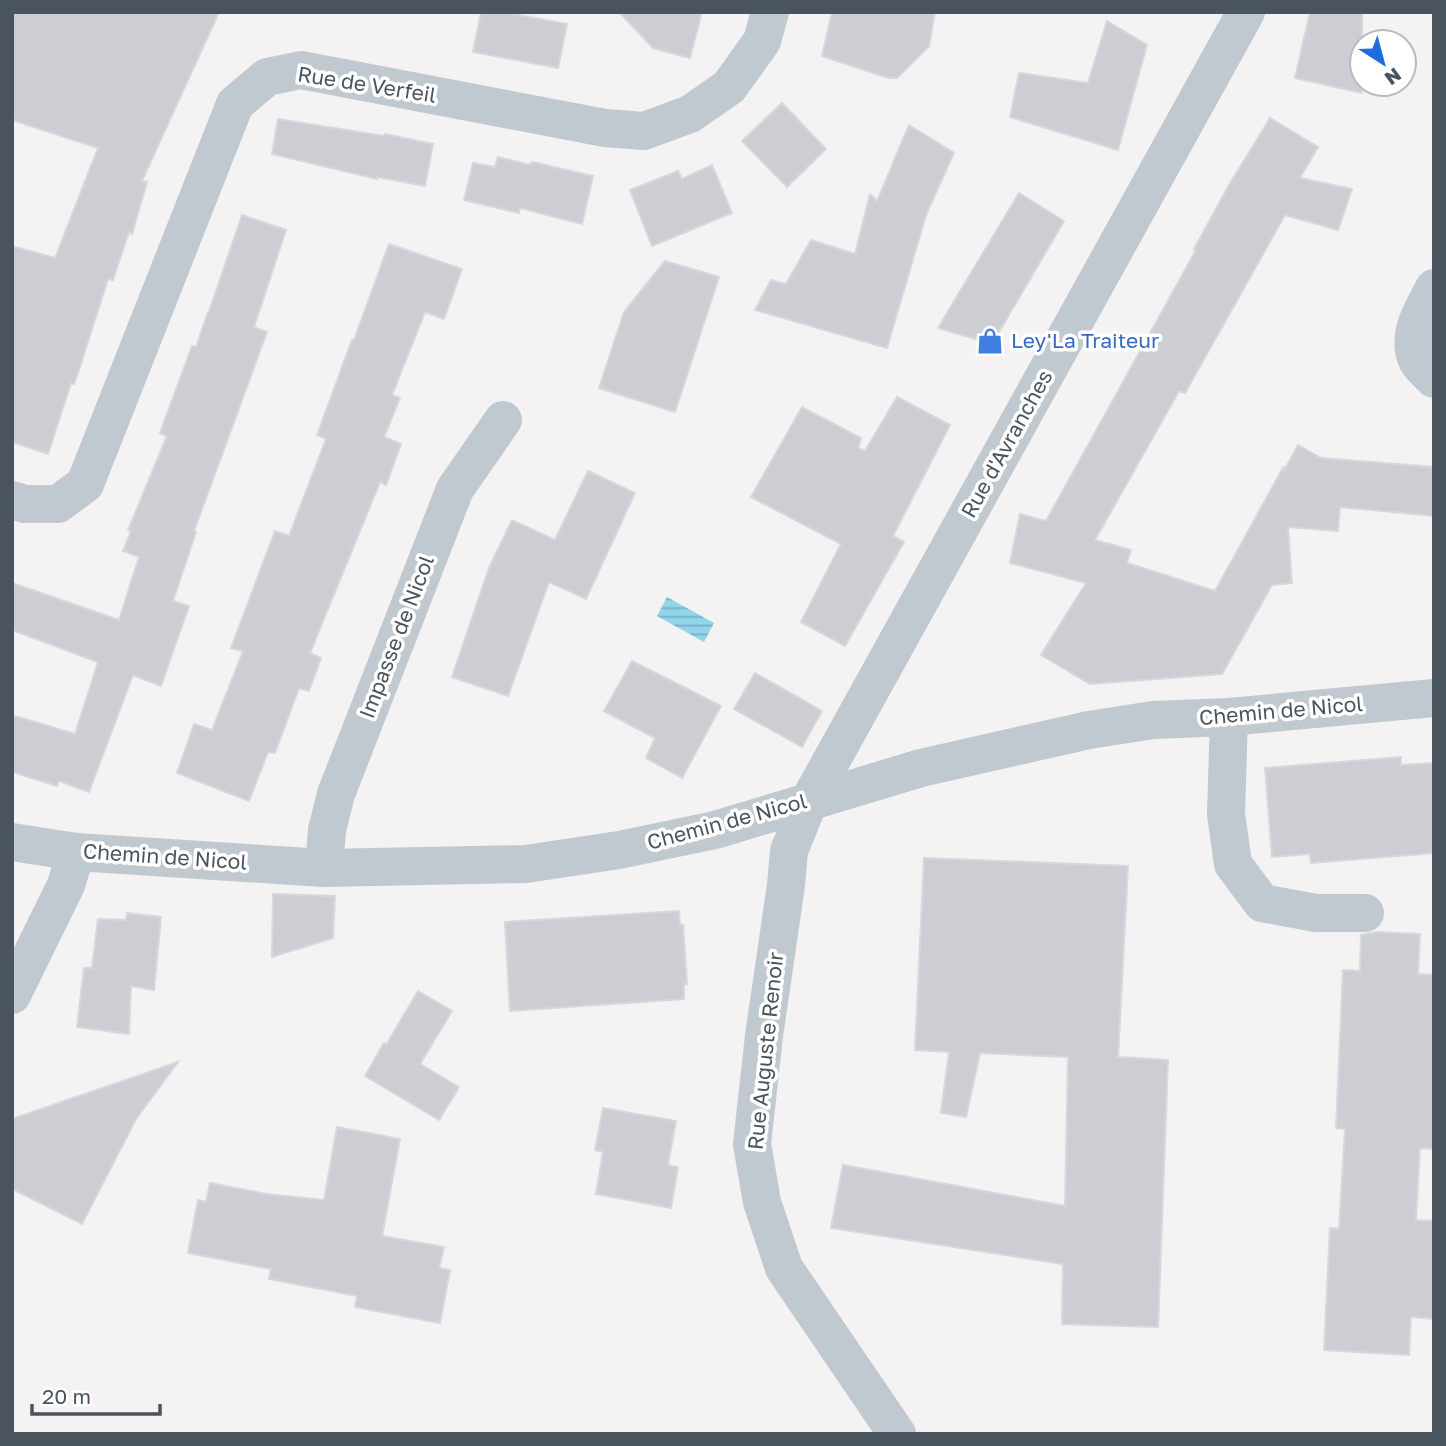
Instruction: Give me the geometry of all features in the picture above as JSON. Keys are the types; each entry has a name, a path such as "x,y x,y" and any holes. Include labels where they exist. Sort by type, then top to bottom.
{"street":[{"name":"Rue de Verfeil","path":"12,500 25,504 58,504 85,484 235,103 267,77 302,70 605,128 644,131 690,114 729,87 762,41 770,12"},
{"name":"Rue d'Avranches","path":"808,801 1245,12"},
{"path":"1434,288 1416,322 1413,341 1419,363 1434,379"},
{"name":"Impasse de Nicol","path":"324,867 327,830 336,794 454,489 503,420"},
{"name":"Chemin de Nicol","path":"12,842 76,852 324,867 526,864 619,850 707,832 953,760 1089,730 1153,720 1229,717 1434,698"},
{"path":"1229,717 1226,814 1233,864 1262,903 1316,913 1365,913"},
{"name":"Rue Auguste Renoir","path":"808,801 789,851 752,1144 762,1202 784,1268 897,1434"},
{"path":"12,995 66,885 76,852"}],"water":[{"path":"667,597 714,623 704,642 657,616"}],"building":[{"path":"12,12 219,12 142,181 147,182 132,234 129,232 113,280 108,279 48,454 12,442 12,246 55,258 98,148 12,120"},
{"path":"481,12 503,12 567,24 558,68 473,52"},
{"path":"619,12 702,12 690,58 653,48"},
{"path":"832,12 935,12 929,46 897,78 888,78 822,56"},
{"path":"1310,12 1362,12 1362,28 1348,28 1348,90 1295,78"},
{"path":"1107,21 1147,45 1118,150 1010,117 1019,73 1088,83"},
{"path":"782,103 826,149 787,187 742,141"},
{"path":"1270,118 1318,147 1300,178 1352,189 1338,230 1285,215 1185,393 1179,391 1095,540 1131,550 1127,563 1215,591 1298,445 1321,458 1434,467 1434,516 1340,507 1338,531 1288,527 1292,583 1272,585 1222,674 1090,684 1041,655 1086,583 1010,563 1020,514 1046,521 1196,250 1194,249 1229,185"},
{"path":"278,119 384,136 385,134 433,144 425,186 377,179 272,154"},
{"path":"909,125 954,153 926,215 887,348 755,310 771,280 786,284 811,240 855,254 870,194 877,201"},
{"path":"498,157 593,176 582,224 520,208 519,213 464,200 473,163 495,167"},
{"path":"712,165 732,213 652,246 630,190 678,171 682,179"},
{"path":"1019,193 1064,221 992,344 938,328"},
{"path":"242,215 286,230 254,327 267,332 194,531 196,532 173,601 189,606 161,686 133,675 89,792 59,781 57,786 12,772 12,715 75,734 98,662 12,630 12,583 119,620 139,557 123,551 131,531 128,530 167,436 160,433 192,346 196,347"},
{"path":"389,244 462,269 444,319 425,312 392,395 400,398 384,437 401,444 386,485 380,482 310,653 321,658 309,691 299,688 275,753 268,752 249,801 177,773 194,724 212,730 243,651 231,648 275,531 289,536 326,439 317,435"},
{"path":"665,261 719,277 675,412 599,388 624,312"},
{"path":"897,397 950,425 893,536 904,542 845,646 801,622 841,544 751,497 802,407 861,438 858,448 865,451"},
{"path":"588,471 635,493 586,599 549,582 508,696 452,677 489,568 512,520 555,540"},
{"path":"632,661 721,706 682,778 646,758 655,738 604,711"},
{"path":"755,673 822,711 802,747 734,709"},
{"path":"1401,757 1401,765 1434,763 1434,853 1311,863 1310,854 1272,857 1265,768"},
{"path":"924,858 1128,866 1118,1057 1168,1060 1158,1327 1062,1324 1063,1264 831,1228 843,1165 1065,1206 1068,1057 980,1053 966,1117 941,1113 949,1052 915,1050"},
{"path":"273,894 335,896 333,938 272,957"},
{"path":"679,911 680,925 683,925 687,984 684,984 684,999 510,1011 505,922"},
{"path":"127,913 161,917 154,990 131,986 129,1034 77,1027 84,968 92,968 98,919 126,920"},
{"path":"1376,932 1420,934 1418,974 1434,975 1434,1149 1420,1148 1416,1220 1434,1221 1434,1319 1411,1317 1409,1355 1324,1350 1330,1228 1339,1229 1345,1129 1336,1128 1343,970 1360,971 1361,935"},
{"path":"418,991 452,1011 420,1064 459,1087 439,1120 365,1076"},
{"path":"178,1062 136,1119 82,1224 12,1189 12,1119"},
{"path":"603,1108 676,1121 668,1165 678,1167 671,1208 596,1194 603,1152 595,1150"},
{"path":"337,1127 400,1139 382,1236 444,1247 439,1268 450,1270 440,1323 355,1307 357,1296 269,1279 271,1269 188,1253 198,1200 206,1202 210,1183 266,1194 324,1200"}],"place":[{"name":"Ley'La Traiteur","path":"990,341"}]}
